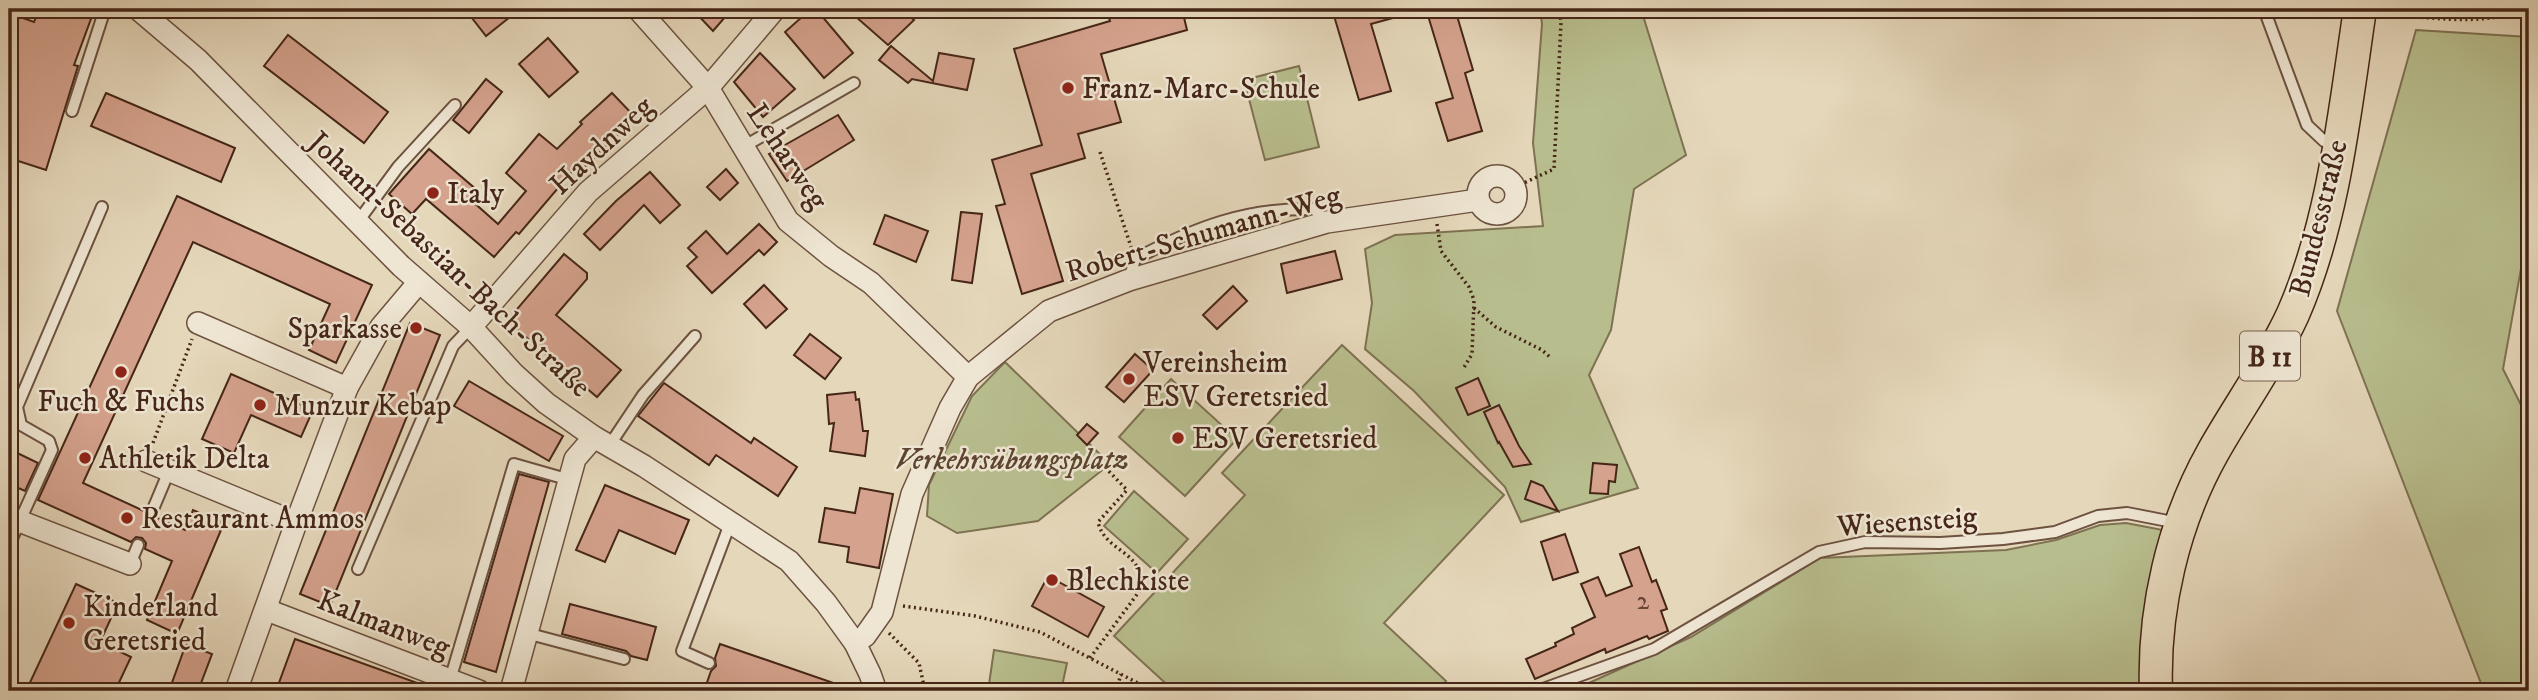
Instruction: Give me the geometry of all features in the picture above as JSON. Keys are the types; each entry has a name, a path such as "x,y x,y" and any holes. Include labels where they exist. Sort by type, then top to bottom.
{"main road":[{"name":"Bundesstraße","path":"2156,691 2155,666 2163,595 2181,524 2212,454 2293,314 2320,234 2339,142 2360,11"}],"street":[{"name":"Johann-Sebastian-Bach-Straße","path":"138,9 198,60 357,223 471,327 514,374 547,403 601,441 731,521 789,561 826,603 855,643 876,691"},
{"name":"Leharweg","path":"638,9 708,88 788,221 831,256 871,283 968,377"},
{"name":"Haydnweg","path":"471,327 588,192 708,88 775,9"},
{"name":"Robert-Schumann-Weg","path":"855,643 865,636 880,612 912,494 950,408 968,377 1049,311 1132,270 1327,222 1478,200 1481,184 1489,177 1503,176 1515,187"},
{"path":"236,691 348,387 381,327 419,282"},
{"path":"198,323 348,387"},
{"path":"511,691 575,459 601,441"},
{"path":"146,461 296,523"},
{"path":"14,519 134,555"},
{"name":"Kalmanweg","path":"267,610 479,691"}],"lane":[{"path":"72,111 105,9"},
{"path":"2264,9 2307,125 2324,141 2339,142"},
{"path":"743,147 854,83"},
{"path":"357,223 398,167 455,105"},
{"path":"9,545 14,519 52,450 49,441 21,425 17,407 102,207"},
{"path":"1132,270 1181,235 1245,214 1282,208 1314,209 1327,222"},
{"path":"358,569 453,346 471,327"},
{"path":"601,441 695,336"},
{"path":"450,680 514,464 569,480"},
{"path":"150,514 169,471"},
{"name":"Wiesensteig","path":"1540,690 1654,649 1819,552 1865,542 1940,543 2003,539 2055,532 2098,516 2127,513 2181,524"},
{"path":"709,663 682,651 731,521"},
{"path":"526,633 624,659"}],"path":[{"path":"1515,187 1554,169 1561,22 1559,9"},
{"path":"2360,11 2448,20 2479,19 2526,9"},
{"path":"1100,152 1132,270"},
{"path":"1437,206 1441,251 1469,286 1474,307 1472,354 1463,369"},
{"path":"1474,307 1496,327 1542,350 1551,358"},
{"path":"146,461 198,323"},
{"path":"1090,658 1141,589 1142,578 1136,563 1100,533 1098,522 1127,490 1096,458"},
{"path":"880,612 975,616 1040,632 1153,691"},
{"path":"880,612 919,663 925,691"},
{"path":"1116,691 1121,674"}],"green space":[{"path":"1540,9 1641,9 1686,155 1634,189 1611,330 1589,375 1638,488 1521,522 1505,487 1414,391 1365,349 1372,303 1365,249 1395,235 1543,226 1533,143 1542,24"},
{"path":"2416,30 2529,37 2529,224 2503,369 2529,421 2529,691 2484,691 2337,311"},
{"path":"1299,66 1319,147 1265,160 1244,80"},
{"path":"1342,345 1504,495 1384,623 1446,681 1437,691 1174,691 1114,636 1245,495 1222,473"},
{"name":"Verkehrsübungsplatz","path":"1005,362 1110,464 1038,521 957,533 927,516 929,485 972,396"},
{"name":"ESV Geretsried","path":"1171,379 1237,439 1185,496 1119,437"},
{"path":"1134,491 1188,539 1157,573 1104,526"},
{"path":"2126,523 2168,531 2146,691 1571,691 1691,637 1820,558 2006,550 2056,540 2100,525"},
{"path":"994,650 1067,663 1061,691 988,691"}],"building":[{"path":"39,9 71,9 92,16 74,65 78,66 46,170 9,158 9,86 13,72 9,71 9,13 34,22"},
{"path":"465,9 520,9 486,36"},
{"path":"692,9 732,9 713,31"},
{"path":"811,9 816,9 853,53 824,78 785,32"},
{"path":"847,9 903,9 914,20 888,45"},
{"path":"1106,9 1182,9 1187,30 1101,54 1121,122 1078,134 1085,158 1031,174 1063,281 1022,294 996,206 1005,204 992,160 1042,145 1014,49 1110,21"},
{"path":"1332,9 1410,9 1411,13 1371,24 1391,91 1359,100"},
{"path":"1426,9 1455,9 1473,70 1465,73 1482,131 1448,141 1436,103 1453,98"},
{"path":"288,35 388,112 364,143 264,66"},
{"path":"548,38 578,72 549,97 519,64"},
{"path":"891,46 933,81 939,53 974,59 967,90 912,79 908,83 879,60"},
{"path":"760,53 795,89 763,117 734,82"},
{"path":"486,79 502,92 469,133 453,120"},
{"path":"106,93 235,148 221,182 91,126"},
{"path":"612,93 635,117 586,166 581,161 519,234 516,232 494,257 426,199 412,214 389,194 429,149 478,191 471,200 498,224 526,191 506,173 539,134 557,149 582,124 580,122"},
{"path":"838,115 854,140 787,181 769,154"},
{"path":"726,169 738,183 720,200 707,187"},
{"path":"650,172 680,205 660,223 644,205 600,250 584,234 616,201"},
{"path":"177,196 372,285 336,363 309,350 330,304 193,242 83,483 144,511 144,518 149,521 158,518 185,530 193,510 224,523 177,634 147,620 172,561 145,549 146,543 142,538 136,537 131,542 38,500"},
{"path":"961,212 982,214 972,283 952,280"},
{"path":"885,215 928,231 916,262 874,244"},
{"path":"759,224 777,242 764,255 759,250 712,293 687,266 697,257 688,248 706,231 727,254"},
{"path":"1335,251 1342,279 1287,293 1281,264"},
{"path":"564,254 587,273 587,279 556,315 621,370 597,397 507,321"},
{"path":"764,285 787,309 766,328 744,304"},
{"path":"1233,286 1247,301 1217,329 1203,315"},
{"path":"410,323 440,335 330,606 300,594"},
{"path":"810,334 841,358 825,379 794,355"},
{"name":"Vereinsheim ESV Geretsried","path":"1135,354 1153,370 1124,402 1106,387"},
{"path":"231,374 313,410 301,437 251,415 234,453 202,439"},
{"path":"1478,378 1490,406 1468,415 1456,388"},
{"path":"469,381 563,436 549,461 454,406"},
{"path":"664,383 751,443 754,438 797,467 778,496 716,455 709,465 638,416"},
{"path":"855,392 856,400 859,399 863,431 868,431 865,456 830,451 834,423 829,424 827,395"},
{"path":"1499,405 1531,464 1513,467 1498,443 1484,412"},
{"path":"1087,424 1098,433 1087,445 1077,435"},
{"path":"9,449 38,463 25,491 9,484"},
{"path":"1593,463 1617,465 1615,482 1609,481 1608,494 1590,493"},
{"path":"519,474 549,482 496,672 464,662"},
{"path":"1531,481 1543,486 1558,511 1525,499"},
{"path":"605,485 689,520 675,554 619,530 605,562 576,550"},
{"path":"860,488 893,494 879,568 847,562 849,547 819,542 825,508 855,513"},
{"path":"1565,534 1578,572 1553,580 1541,542"},
{"path":"1639,547 1652,582 1656,580 1667,609 1661,611 1668,631 1649,639 1647,636 1606,653 1605,649 1535,679 1526,659 1556,646 1555,643 1574,634 1572,628 1595,617 1581,584 1598,577 1606,596 1632,586 1620,554"},
{"path":"1048,576 1104,607 1088,637 1032,606"},
{"path":"76,584 118,603 100,642 131,657 115,691 26,691"},
{"path":"570,604 656,627 647,660 631,656 626,651 562,634"},
{"path":"295,639 434,689 326,691 310,685 307,691 276,691"},
{"path":"186,644 212,654 198,691 169,691"},
{"path":"720,644 851,689 704,691 711,671 716,666 715,658"}],"place":[{"name":"Franz-Marc-Schule","path":"1068,88"},
{"name":"Italy","path":"433,193"},
{"name":"Sparkasse","path":"416,328"},
{"name":"Fuch & Fuchs","path":"121,372"},
{"name":"Vereinsheim ESV Geretsried","path":"1129,379"},
{"name":"Munzur Kebap","path":"260,405"},
{"name":"ESV Geretsried","path":"1178,438"},
{"name":"Athletik Delta","path":"85,458"},
{"name":"Restaurant Ammos","path":"127,518"},
{"name":"Blechkiste","path":"1052,580"},
{"name":"Kinderland Geretsried","path":"69,623"}]}
